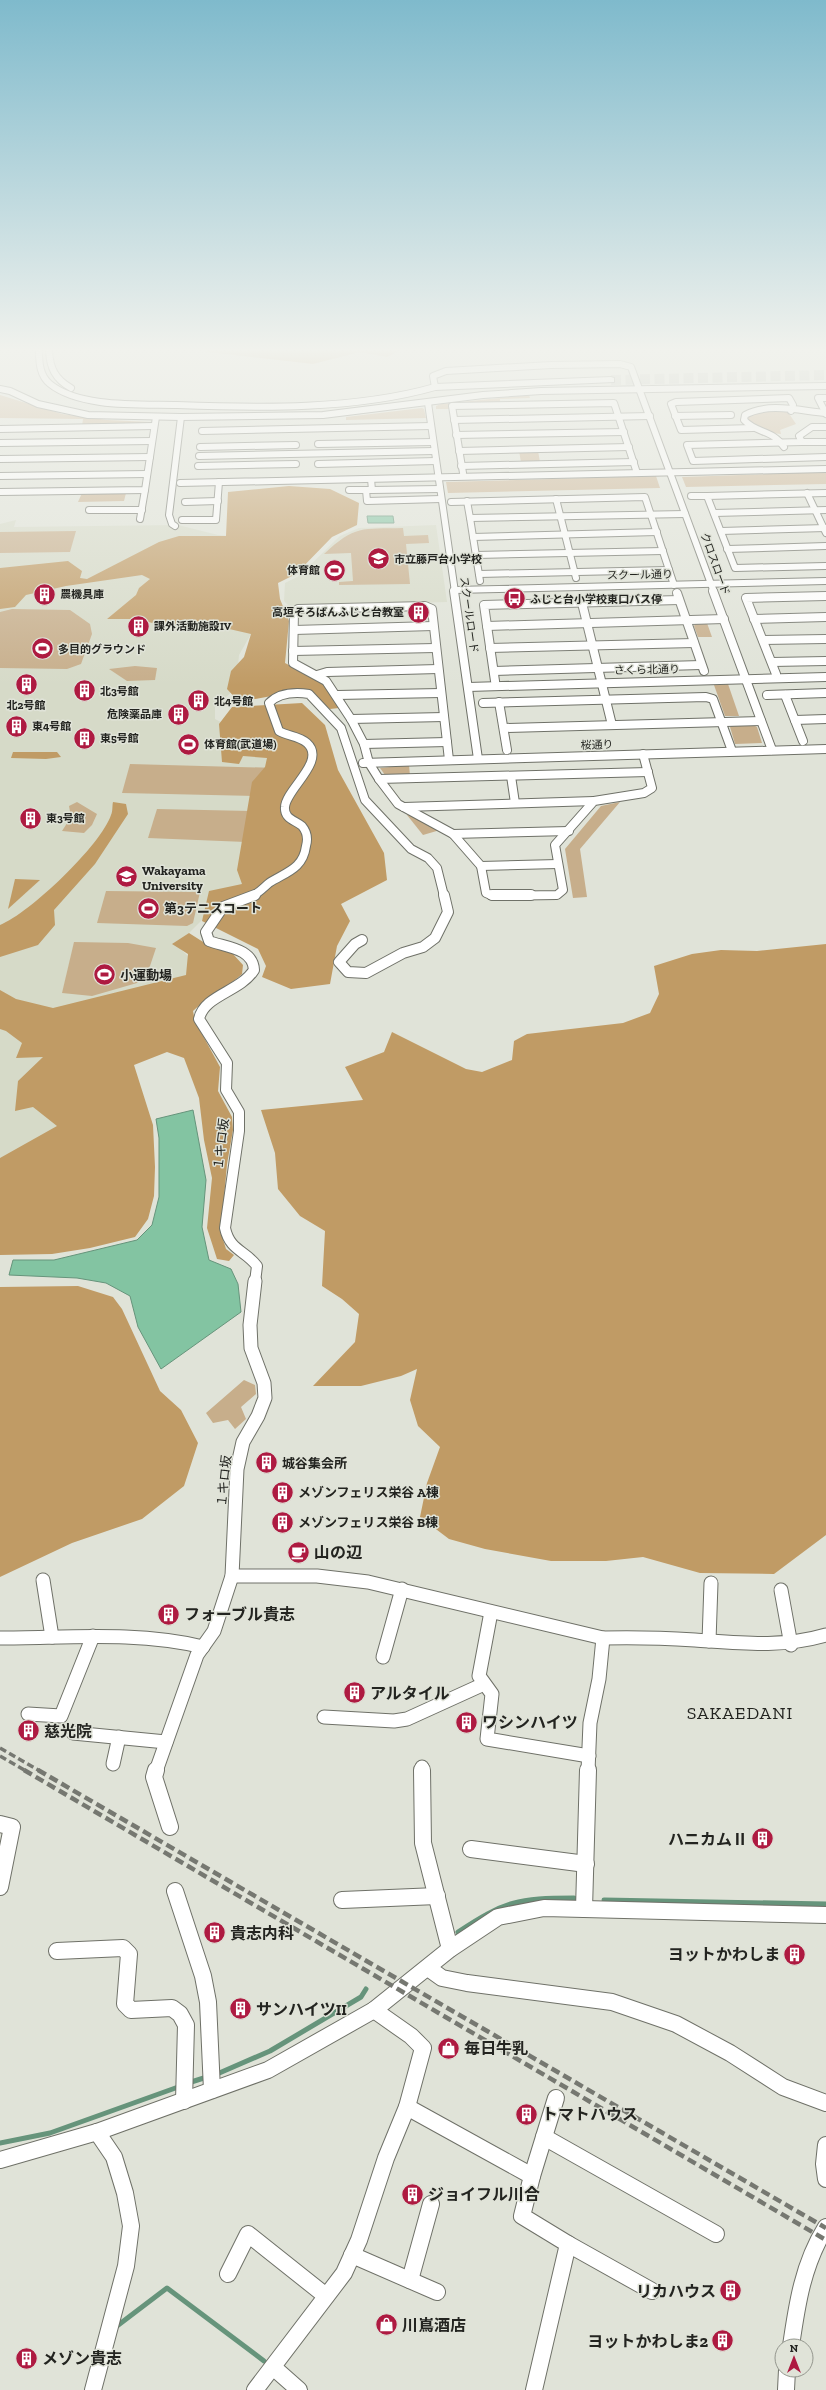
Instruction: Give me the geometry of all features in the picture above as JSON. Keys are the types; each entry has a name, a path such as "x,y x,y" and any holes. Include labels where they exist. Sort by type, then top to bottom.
{"street":[{"path":"140,519 149,463"},
{"path":"175,463 169,515 172,524 175,526"},
{"path":"197,474 198,463"},
{"path":"296,463 296,472"},
{"path":"318,463 318,472"},
{"path":"180,483 197,474 318,472 420,463"},
{"name":"スクールロード","path":"436,463 478,760"},
{"path":"460,463 462,473"},
{"path":"461,466 611,463"},
{"path":"634,463 637,473"},
{"name":"クロスロード","path":"667,463 772,750"},
{"path":"693,463 695,468"},
{"path":"792,463 795,469"},
{"path":"548,464 550,475"},
{"path":"318,472 371,479 826,469"},
{"path":"197,474 219,482 296,472"},
{"path":"0,476 147,474"},
{"path":"371,479 369,490 364,501 441,499"},
{"path":"182,520 216,520 219,482"},
{"path":"349,490 440,489"},
{"path":"643,489 706,680"},
{"path":"0,492 145,490"},
{"path":"721,531 825,530 807,493"},
{"path":"690,496 826,493"},
{"path":"707,496 738,577"},
{"path":"451,502 645,497"},
{"path":"556,499 578,587"},
{"path":"467,501 481,586"},
{"path":"185,502 218,502"},
{"path":"89,510 142,510"},
{"path":"714,513 826,510"},
{"path":"470,518 685,514"},
{"path":"473,537 657,532"},
{"path":"727,549 826,546"},
{"path":"476,555 663,550"},
{"path":"735,568 826,566"},
{"path":"479,574 669,570"},
{"name":"スクール通り","path":"454,590 578,587 675,588 711,584 826,581"},
{"path":"776,674 746,598 826,596"},
{"path":"495,681 484,605 680,600"},
{"path":"582,603 612,725"},
{"path":"449,760 432,609 425,606 298,609 294,612 293,663 326,681 337,695 351,719 364,744 369,763 379,780 398,804 454,834 481,866 486,893 493,896 556,895 563,890 555,845 594,801"},
{"path":"754,619 826,617"},
{"path":"487,626 724,620"},
{"path":"294,630 433,626"},
{"path":"763,640 826,639"},
{"path":"490,648 694,643"},
{"path":"293,651 436,648"},
{"path":"772,662 826,661"},
{"path":"494,671 701,665"},
{"path":"317,675 327,672 438,669"},
{"name":"さくら北通り","path":"468,687 602,682 826,677"},
{"name":"１キロ坂","path":"232,1576 237,1469 243,1442 258,1416 265,1398 264,1383 251,1348 250,1325 257,1266 251,1258 234,1248 227,1237 225,1228 239,1132 239,1112 226,1090 227,1063 199,1019 201,1012 206,1005 246,982 252,974 254,968 253,961 247,955 209,941 206,932 216,915 229,904 261,892 269,884 294,869 304,857 308,840 304,827 289,818 285,813 285,804 309,767 312,753 310,746 304,741 285,735 278,730 275,724 275,716 269,703 281,696 300,692 309,694 341,728 353,763"},
{"path":"337,695 441,693"},
{"path":"767,695 826,693"},
{"path":"785,694 803,741"},
{"path":"483,703 706,697 713,699 732,751"},
{"path":"499,702 507,750"},
{"path":"351,719 444,717"},
{"path":"795,720 826,719"},
{"path":"504,728 761,721"},
{"path":"364,744 447,742"},
{"name":"桜通り","path":"353,763 826,749"},
{"path":"403,807 594,801 644,793 652,788 643,754"},
{"path":"353,763 365,800 411,849 428,858 438,868 448,912 435,938 423,947 403,953 366,973 348,972 341,966 340,962 356,944 362,940"},
{"path":"379,780 648,772"},
{"path":"511,776 515,803"},
{"path":"454,834 569,831"},
{"path":"481,866 558,864"},
{"path":"170,1827 154,1777 197,1655 214,1631 232,1576 317,1576 368,1582 603,1638 631,1636 754,1645 791,1645 826,1635"},
{"path":"43,1580 52,1637"},
{"path":"709,1641 712,1583"},
{"path":"383,1656 402,1590"},
{"path":"781,1590 791,1645"},
{"path":"491,1612 479,1676 492,1694 487,1739 589,1756"},
{"path":"28,1714 61,1716 93,1636"},
{"path":"0,1638 139,1636 183,1642 203,1647"},
{"path":"584,1908 590,1723 599,1679 603,1638"},
{"path":"324,1717 394,1721 407,1719 484,1684"},
{"path":"73,1733 166,1742"},
{"path":"113,1764 119,1737"},
{"path":"422,1767 423,1843 450,1949"},
{"path":"0,1824 12,1827 0,1887"},
{"path":"471,1849 586,1864"},
{"path":"175,1891 202,1976 208,2002 212,2085"},
{"path":"342,1900 437,1896"},
{"path":"0,2160 97,2132 212,2085 268,2070 374,2010 450,1949 498,1917 544,1908 826,1915"},
{"path":"57,1951 123,1948 129,1954 125,2004 131,2010 172,2008 180,2014 186,2025 185,2095"},
{"path":"428,1968 442,1978 467,1983 501,1989 536,1991 619,2004 676,2024 730,2053 782,2087 826,2103"},
{"path":"255,2390 344,2273 352,2255 386,2158 407,2107 423,2048 412,2036 374,2010"},
{"path":"556,2098 532,2176 522,2216 568,2244 652,2291"},
{"path":"407,2107 532,2176"},
{"path":"93,2390 102,2351 126,2266 131,2226 125,2193 114,2157 97,2132"},
{"path":"544,2137 716,2234"},
{"path":"826,2145 824,2164 826,2179"},
{"path":"410,2280 431,2204"},
{"path":"791,2338 799,2289 813,2248 826,2227"},
{"path":"228,2274 248,2234 326,2296"},
{"path":"534,2390 568,2244"},
{"path":"352,2255 437,2292"},
{"path":"273,2367 299,2390"},
{"path":"786,2390 787,2378"}],"shaded area":[{"path":"826,472 826,484 686,487 682,477"},
{"path":"656,476 660,488 448,493 446,482"},
{"path":"289,486 330,489 359,503 357,525 332,537 296,574 278,583 280,599 289,621 285,663 324,683 339,708 330,709 312,694 304,690 239,702 227,689 231,671 244,657 251,634 203,623 175,630 139,619 107,619 136,595 139,588 150,579 142,575 66,586 26,595 15,607 0,609 0,568 68,561 82,571 80,578 87,579 159,542 179,536 226,536 228,492"},
{"path":"82,493 126,493 124,501 78,502"},
{"path":"367,516 393,516 394,523 368,523"},
{"name":"Wakayama University","path":"16,520 14,527 178,525 218,535 232,536 251,634 239,655 236,688 215,707 215,719 270,748 252,884 218,904 189,933 174,943 205,972 0,1237 0,524"},
{"name":"市立藤戸台小学校","path":"436,525 447,602 289,606 284,601 285,583 299,576 340,536 359,528"},
{"path":"403,528 404,536 428,535 429,543 406,544 410,584 339,585 339,582 353,581 351,553 324,554 344,538 360,530"},
{"path":"76,531 70,552 0,553 0,532"},
{"name":"多目的グラウンド","path":"12,609 70,610 90,624 92,634 81,664 67,669 0,668 0,612"},
{"path":"696,623 707,623 712,637 698,637 694,626"},
{"path":"135,666 157,668 155,680 127,681 109,669"},
{"path":"728,684 739,716 725,716 714,685"},
{"path":"302,703 325,725 338,770 384,853 387,880 341,904 350,921 337,946 330,984 291,989 262,977 266,966 258,949 202,921 209,891 242,884 237,870 252,782 265,767 267,758 243,756 239,764 222,762 219,724 232,707"},
{"path":"734,724 751,724 757,727 762,743 735,744 730,727"},
{"path":"13,752 57,752 61,757 46,759 11,758"},
{"path":"130,764 278,768 260,796 122,793"},
{"path":"409,765 410,776 385,775 380,768"},
{"path":"77,802 97,814 92,825 84,833 62,831 71,817 69,806"},
{"path":"113,802 126,804 128,814 95,864 54,910 55,925 38,945 0,957 0,925 29,907 46,893 79,860 105,828 112,813"},
{"path":"620,802 580,849 587,897 573,898 565,849 601,806"},
{"path":"157,809 251,811 246,842 148,838"},
{"path":"410,814 440,830 423,835 407,815"},
{"path":"15,879 40,880 8,909"},
{"name":"第3テニスコート","path":"106,891 200,892 193,923 187,926 97,923"},
{"path":"189,933 211,947 232,953 243,965 242,974 193,1011 195,1021 220,1067 218,1091 232,1117 233,1130 227,1164 221,1233 226,1249 234,1255 229,1261 217,1259 207,1228 212,1178 204,1140 199,1098 184,1058 167,1052 134,1065 153,1125 155,1167 154,1196 148,1219 135,1237 90,1248 52,1254 0,1255 0,1158 57,1126 33,1107 15,1111 18,1081 43,1057 16,1058 22,1043 6,1031 0,1029 0,990 16,999 53,1008 186,975 188,954 172,944"},
{"name":"小運動場","path":"74,942 128,943 156,948 150,966 137,983 92,996 62,993"},
{"path":"826,944 826,1535 774,1574 700,1573 643,1557 606,1561 551,1561 485,1549 449,1539 420,1517 427,1483 440,1447 418,1426 410,1400 417,1369 401,1376 361,1386 313,1386 355,1342 359,1314 342,1299 322,1286 325,1231 300,1216 278,1189 275,1153 261,1110 363,1100 345,1067 384,1052 392,1032 466,1069 482,1072 512,1060 514,1041 527,1034 623,1023 650,1013 659,994 654,966 692,954 721,950 757,951"},
{"path":"193,1110 206,1180 202,1227 209,1260 231,1269 238,1284 241,1312 161,1369 138,1327 130,1296 106,1283 77,1278 9,1275 13,1260 54,1260 137,1240 152,1225 159,1197 159,1138 156,1119"},
{"path":"78,1286 113,1297 122,1309 160,1391 181,1410 198,1443 184,1486 142,1519 72,1543 0,1577 0,1287"},
{"path":"244,1380 255,1385 256,1394 241,1407 246,1419 235,1429 228,1420 213,1423 206,1413"}],"waterway":[{"path":"458,1932 488,1914 513,1903 539,1899 574,1898"},
{"path":"604,1900 826,1904"},
{"path":"217,2074 270,2051 361,1997 366,1989"},
{"path":"188,2083 207,2077"},
{"path":"0,2143 50,2133 181,2086"},
{"path":"117,2326 167,2288 264,2361"}],"railway":[{"path":"0,1748 40,1771"},
{"path":"0,1756 26,1771"},
{"path":"24,1770 826,2240"},
{"path":"38,1770 826,2228"}],"place":[{"name":"市立藤戸台小学校","path":"379,559"},
{"name":"体育館","path":"335,570"},
{"name":"農機具庫","path":"45,594"},
{"name":"ふじと台小学校東口バス停","path":"514,599"},
{"name":"高垣そろばんふじと台教室","path":"419,612"},
{"name":"課外活動施設IV","path":"138,626"},
{"name":"多目的グラウンド","path":"43,649"},
{"name":"北2号館","path":"26,685"},
{"name":"北3号館","path":"84,691"},
{"name":"北4号館","path":"199,701"},
{"name":"危険薬品庫","path":"178,714"},
{"name":"東4号館","path":"17,726"},
{"name":"東5号館","path":"85,738"},
{"name":"体育館(武道場)","path":"189,744"},
{"name":"東3号館","path":"31,818"},
{"name":"Wakayama University","path":"127,877"},
{"name":"第3テニスコート","path":"149,908"},
{"name":"小運動場","path":"105,975"},
{"name":"城谷集会所","path":"266,1463"},
{"name":"メゾンフェリス栄谷 A棟","path":"283,1492"},
{"name":"メゾンフェリス栄谷 B棟","path":"283,1522"},
{"name":"山の辺","path":"299,1552"},
{"name":"フォーブル貴志","path":"168,1614"},
{"name":"アルタイル","path":"355,1693"},
{"name":"ワシンハイツ","path":"466,1722"},
{"name":"慈光院","path":"29,1731"},
{"name":"ハニカムⅡ","path":"763,1839"},
{"name":"貴志内科","path":"215,1933"},
{"name":"ヨットかわしま","path":"795,1954"},
{"name":"サンハイツII","path":"240,2009"},
{"name":"毎日牛乳","path":"448,2048"},
{"name":"トマトハウス","path":"526,2114"},
{"name":"ジョイフル川合","path":"412,2194"},
{"name":"リカハウス","path":"731,2291"},
{"name":"川嶌酒店","path":"386,2325"},
{"name":"ヨットかわしま2","path":"723,2341"},
{"name":"メゾン貴志","path":"26,2358"}],"district":[{"name":"SAKAEDANI","path":"740,1713"}]}
